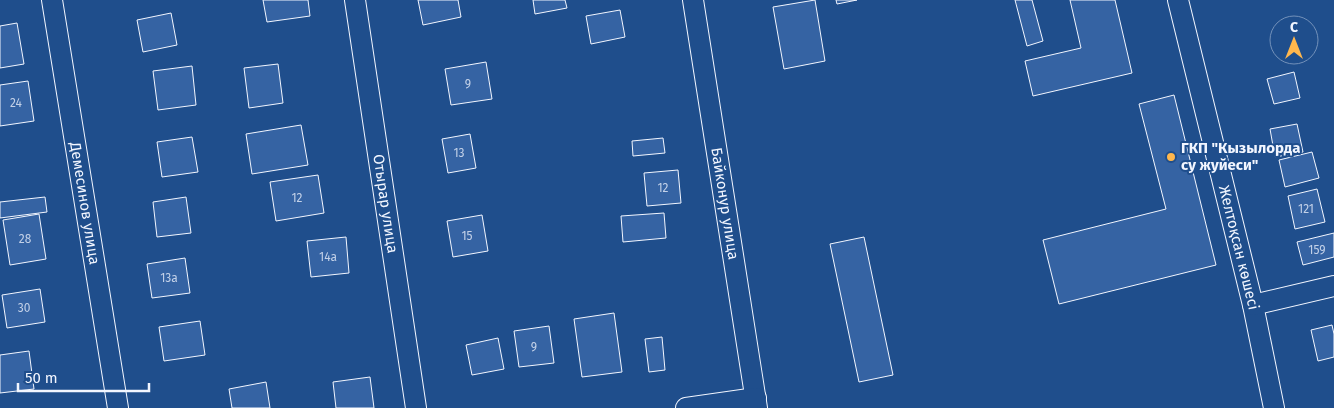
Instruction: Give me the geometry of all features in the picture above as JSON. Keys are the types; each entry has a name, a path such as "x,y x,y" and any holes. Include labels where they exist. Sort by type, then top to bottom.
{"street":[{"name":"Демесинов улица","path":"52,0 118,408"},
{"name":"Отырар улица","path":"355,0 416,408"},
{"name":"Байконур улица","path":"693,0 757,403"},
{"name":"Желтоқсан көшесі","path":"1178,0 1252,305 1274,408"},
{"path":"1252,305 1334,286"},
{"path":"686,408 757,403"}],"building":[{"path":"263,0 308,0 310,16 267,22"},
{"path":"418,0 458,0 461,17 423,25"},
{"path":"533,0 565,0 567,8 535,14"},
{"path":"815,0 825,61 784,69 773,7"},
{"path":"836,0 857,0 837,4"},
{"path":"1015,0 1032,0 1043,41 1027,46"},
{"path":"1070,0 1115,0 1132,73 1033,96 1025,61 1081,48"},
{"path":"620,10 625,37 591,44 586,16"},
{"path":"171,13 177,45 143,52 137,20"},
{"path":"17,23 24,64 0,68 0,26"},
{"path":"486,62 492,99 451,105 445,69"},
{"path":"278,64 283,103 249,108 244,68"},
{"path":"192,66 196,105 158,110 153,71"},
{"path":"1294,72 1300,98 1274,104 1267,79"},
{"path":"28,81 34,121 0,126 0,85"},
{"name":"ГКП \"Кызылорда су жуйеси\"","path":"1174,95 1216,265 1059,304 1043,240 1166,209 1139,104"},
{"path":"1297,124 1303,152 1275,157 1270,129"},
{"path":"301,125 308,165 252,174 246,134"},
{"path":"470,134 476,168 448,173 442,139"},
{"path":"192,137 198,172 162,177 157,142"},
{"path":"663,138 665,153 633,156 632,141"},
{"path":"1312,152 1319,178 1285,187 1279,160"},
{"path":"678,170 681,203 647,206 644,173"},
{"path":"318,175 324,213 276,221 270,182"},
{"path":"1317,189 1325,222 1295,229 1288,196"},
{"path":"45,197 47,212 0,218 0,202"},
{"path":"186,197 191,233 157,237 153,202"},
{"path":"664,213 666,238 623,242 621,216"},
{"path":"39,214 46,259 10,265 3,220"},
{"path":"482,215 488,251 453,257 447,221"},
{"path":"1334,233 1334,257 1303,265 1297,242"},
{"path":"346,237 349,273 311,277 307,241"},
{"path":"864,237 893,375 859,382 830,244"},
{"path":"185,258 190,293 152,298 147,264"},
{"path":"40,289 45,322 7,328 2,295"},
{"path":"614,313 622,372 582,377 574,319"},
{"path":"200,321 205,355 164,361 159,327"},
{"path":"1332,325 1334,357 1318,361 1311,330"},
{"path":"549,326 554,363 519,367 514,331"},
{"path":"662,337 665,370 649,372 645,339"},
{"path":"498,338 504,369 472,375 466,345"},
{"path":"29,351 34,389 0,393 0,355"},
{"path":"370,377 374,408 336,408 333,382"},
{"path":"266,382 270,408 232,408 229,389"}],"place":[{"name":"ГКП \"Кызылорда су жуйеси\"","path":"1171,157"}]}
